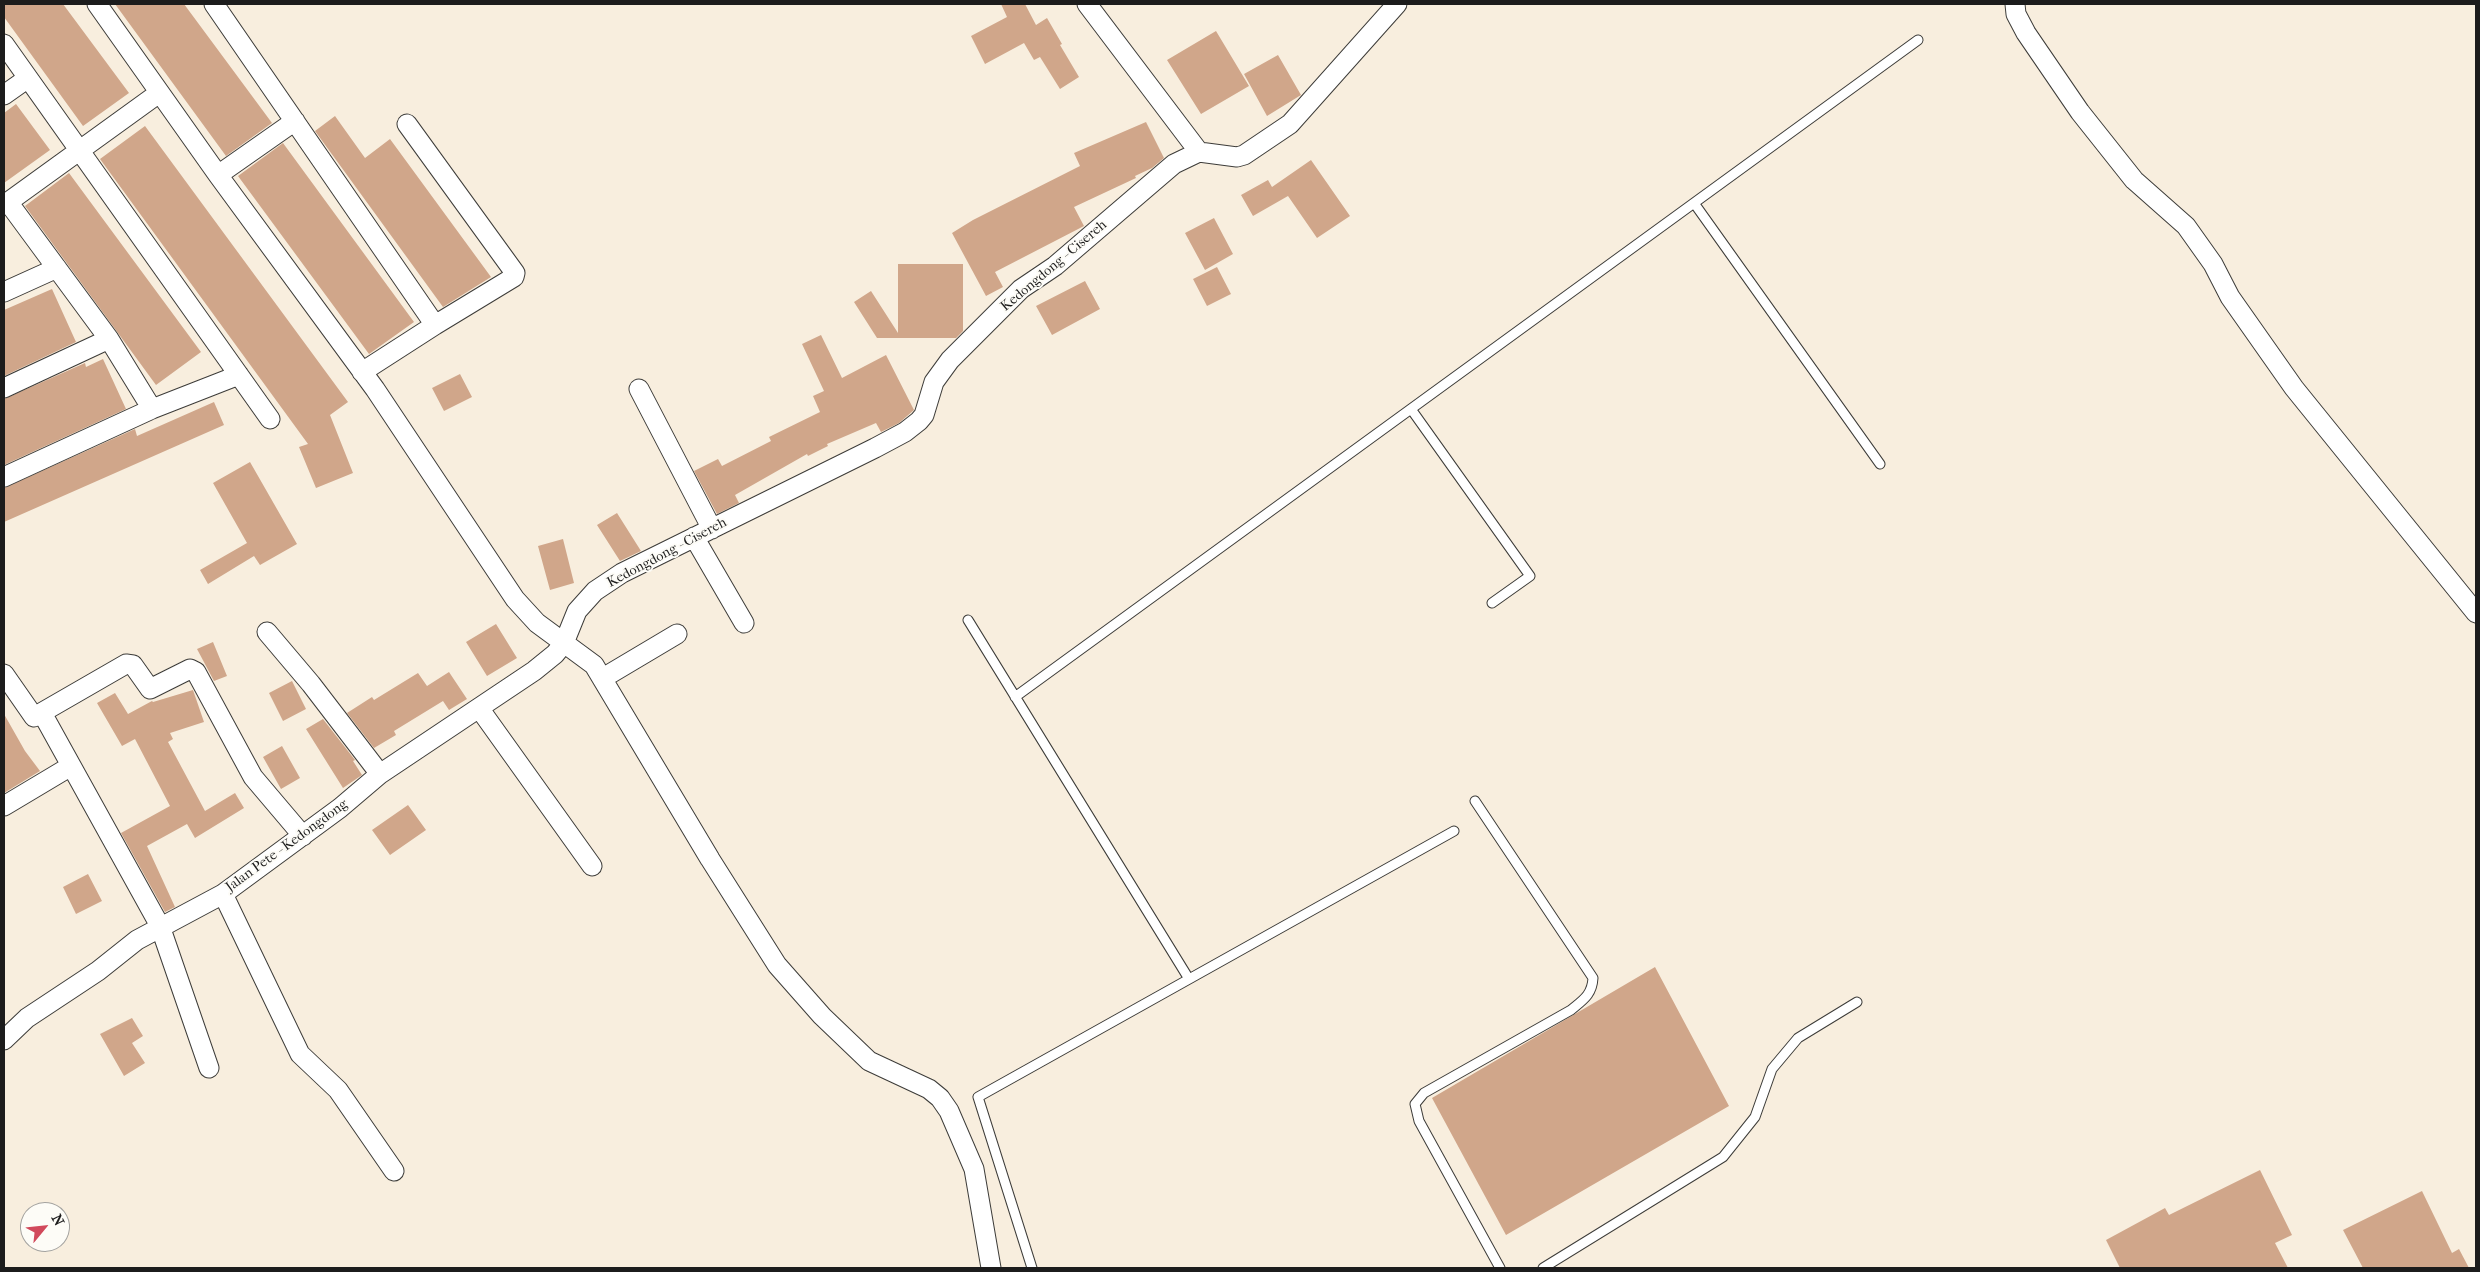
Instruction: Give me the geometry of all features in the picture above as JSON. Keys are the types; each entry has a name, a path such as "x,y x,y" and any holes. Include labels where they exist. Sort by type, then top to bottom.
{"street":[{"path":"97,4 218,176 362,372 515,599 537,623 594,665 777,965 822,1016 869,1061 929,1089 940,1098 949,1112 974,1169 991,1268"},
{"path":"214,4 435,325"},
{"path":"1088,4 1199,152 1237,157 1244,156 1290,124 1397,4"},
{"path":"2015,4 2016,14 2026,32 2080,112 2134,180 2186,226 2213,264 2230,297 2294,388 2476,613"},
{"path":"4,44 270,419"},
{"path":"4,95 28,78"},
{"path":"152,408 109,340 57,268 6,203 159,92"},
{"path":"218,176 295,121"},
{"path":"362,372 514,277 515,273 407,124"},
{"name":"Kedongdong - Cisereh","path":"564,643 577,611 596,591 622,574 890,440 919,421 924,415 934,382 950,360 1021,289 1055,266 1174,164 1199,152"},
{"path":"4,292 57,268"},
{"path":"4,388 109,340"},
{"path":"4,477 152,408 239,375"},
{"path":"639,389 712,529"},
{"path":"694,537 744,623"},
{"path":"267,632 312,684 380,774"},
{"path":"603,678 677,634"},
{"name":"Jalan Pete - Kedongdong","path":"4,1040 27,1018 98,971 137,940 223,894 303,836 380,774 534,671 564,643"},
{"path":"4,674 34,717 42,714 107,673 126,664 133,666 150,689 190,669 196,672 253,777 303,836"},
{"path":"479,708 592,866"},
{"path":"42,714 160,926 209,1068"},
{"path":"4,806 71,766"},
{"path":"223,894 300,1054 338,1090 394,1171"}],"lane":[{"path":"1016,697 1918,40"},
{"path":"1694,203 1880,464"},
{"path":"1412,409 1530,576 1492,603"},
{"path":"968,620 1189,979"},
{"path":"1475,800 1593,978 1592,988 1586,998 1571,1010 1424,1092 1415,1104 1419,1121 1500,1268"},
{"path":"1032,1268 978,1097 1454,831"},
{"path":"1543,1268 1723,1156 1755,1117 1772,1069 1798,1038 1857,1002"}],"building":[{"path":"4,4 63,4 129,93 83,126 4,17"},
{"path":"115,4 184,4 272,123 226,156"},
{"path":"1001,4 1025,4 1036,25 1047,18 1079,77 1060,89 1040,57 1034,60 1024,43 985,64 971,36 1007,17"},
{"path":"1216,31 1249,86 1201,114 1167,60"},
{"path":"1278,55 1301,95 1267,116 1244,74"},
{"path":"16,104 50,150 4,183 4,113"},
{"path":"335,116 365,158 390,139 491,277 443,307 315,131"},
{"path":"1146,122 1164,158 1152,168 1135,176 1136,178 1074,207 1084,226 995,272 1003,287 986,296 952,233 973,220 1080,166 1074,153"},
{"path":"145,126 348,402 330,415 353,473 316,488 299,447 308,444 100,159"},
{"path":"283,143 414,322 369,354 238,176"},
{"path":"1311,160 1350,216 1317,238 1288,196 1253,216 1241,195 1268,180 1272,187"},
{"path":"69,173 201,352 156,385 25,206"},
{"path":"1214,218 1233,254 1205,270 1185,233"},
{"path":"898,264 963,264 963,331 956,338 877,338 854,302 871,291 898,333"},
{"path":"1217,267 1231,294 1207,306 1193,279"},
{"path":"1085,281 1100,309 1052,335 1036,306"},
{"path":"52,289 76,342 4,376 4,310"},
{"path":"821,335 842,378 886,355 914,410 899,423 881,432 876,423 827,444 828,446 808,456 807,454 735,495 739,503 717,514 694,471 718,459 722,466 771,441 769,437 820,412 813,396 824,391 802,344"},
{"path":"103,359 126,409 4,465 4,399 85,363 86,367"},
{"path":"460,374 472,397 444,411 432,388"},
{"path":"214,402 224,425 4,522 4,488 135,429 137,436"},
{"path":"250,462 297,544 260,565 254,556 208,584 200,570 247,543 213,483"},
{"path":"617,513 641,551 620,561 597,525"},
{"path":"563,539 574,583 550,590 538,546"},
{"path":"496,624 517,658 487,676 466,642"},
{"path":"213,642 227,676 214,681 197,649"},
{"path":"449,672 467,699 449,710 443,701 394,731 396,735 374,748 347,713 372,697 374,700 418,673 427,686"},
{"path":"292,681 306,709 283,721 269,693"},
{"path":"193,690 204,722 170,733 173,739 168,742 205,811 235,793 244,808 195,838 187,824 147,846 175,907 165,912 121,833 170,806 135,739 122,746 97,703 115,693 128,714 152,701"},
{"path":"4,714 25,751 40,771 4,793"},
{"path":"323,719 355,760 353,761 362,775 343,788 306,729"},
{"path":"282,746 300,778 281,789 263,757"},
{"path":"408,805 426,830 390,855 372,830"},
{"path":"88,874 102,901 76,914 63,887"},
{"path":"1655,967 1729,1106 1506,1235 1432,1098"},
{"path":"132,1018 143,1036 132,1043 145,1063 124,1076 100,1034"},
{"path":"2260,1170 2292,1235 2275,1243 2288,1268 2120,1268 2106,1240 2165,1208 2169,1215"},
{"path":"2422,1191 2452,1253 2459,1249 2469,1268 2363,1268 2343,1230"}]}
